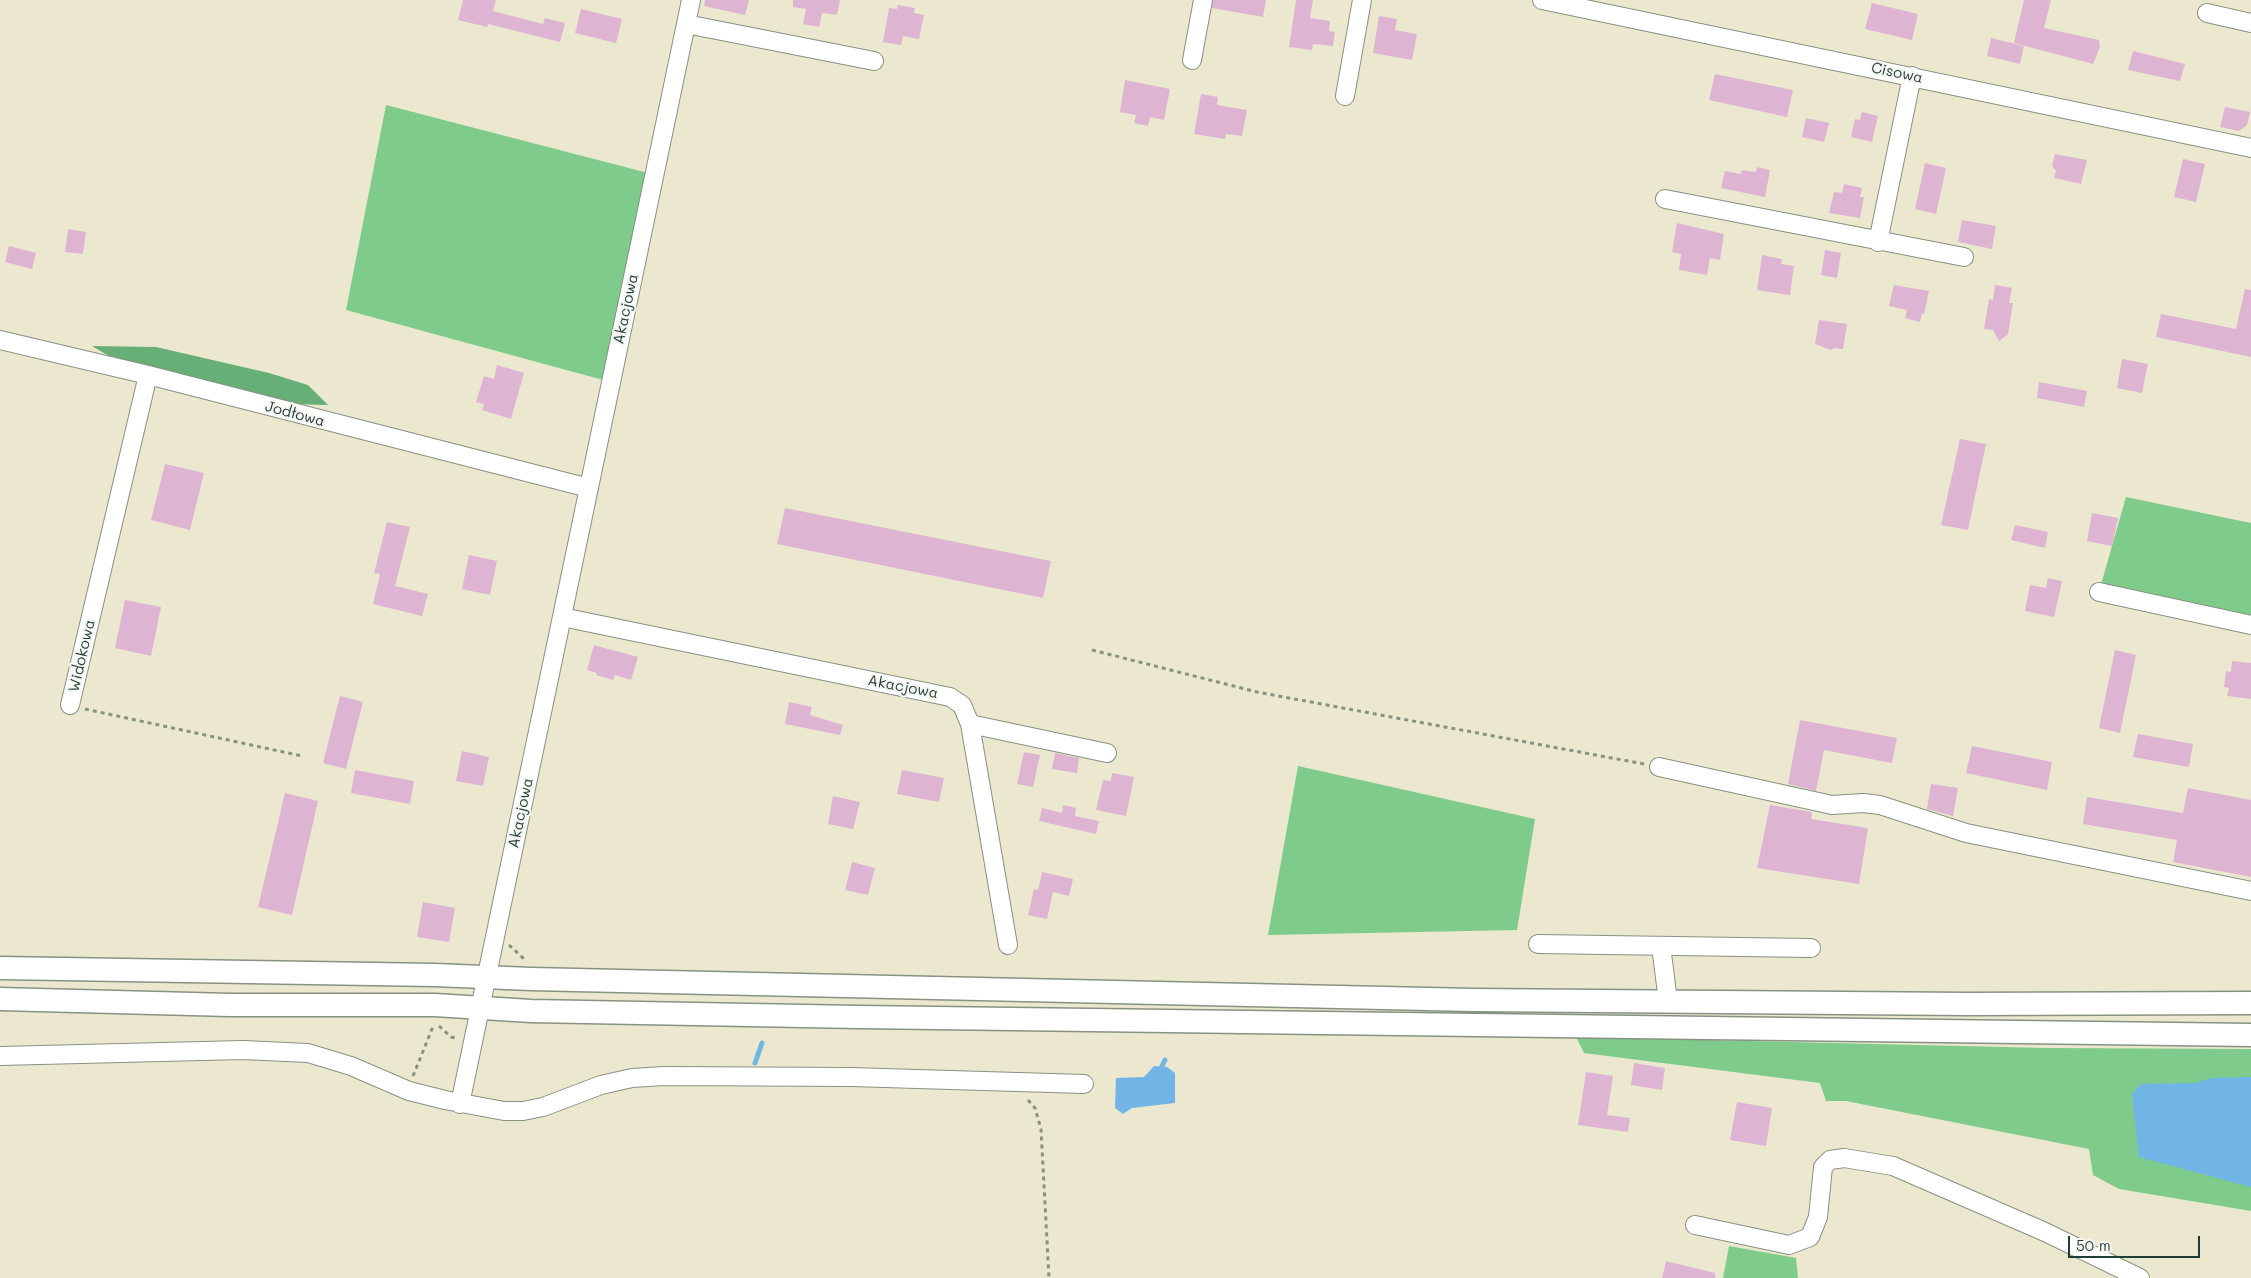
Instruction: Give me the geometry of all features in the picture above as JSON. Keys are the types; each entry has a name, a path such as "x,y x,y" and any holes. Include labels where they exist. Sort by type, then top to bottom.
{"main road":[{"path":"0,968 1473,1000 1958,1004 2251,1002"},
{"path":"0,999 230,1005 435,1005 531,1012 2251,1035"}],"street":[{"name":"Akacjowa","path":"460,1104 478,1008 590,488 691,0"},
{"path":"1192,60 1203,0"},
{"path":"1345,96 1362,0"},
{"name":"Cisowa","path":"1542,0 2251,148"},
{"path":"2207,14 2251,23"},
{"path":"686,24 874,61"},
{"path":"1878,242 1912,76"},
{"path":"1665,199 1878,242 1964,257"},
{"name":"Jodłowa","path":"0,340 148,375 590,488"},
{"name":"Widokowa","path":"70,705 148,375"},
{"path":"2099,592 2251,625"},
{"name":"Akacjowa","path":"562,618 950,697 962,705 970,724"},
{"path":"1008,945 970,724 1107,753"},
{"path":"1659,767 1832,805 1863,803 1880,805 1966,833 2251,891"},
{"path":"1538,944 1811,948"},
{"path":"1661,946 1668,1001"},
{"path":"0,1056 243,1050 308,1053 351,1066 407,1090 460,1104 504,1111 524,1111 543,1107 601,1085 632,1078 664,1076 851,1077 1084,1084"},
{"path":"1695,1225 1788,1245 1810,1237 1818,1217 1823,1167 1830,1160 1844,1158 1893,1166 2046,1232 2140,1278"}],"path":[{"path":"1092,650 1257,692 1659,767"},
{"name":"Widokowa","path":"70,705 302,756"},
{"path":"407,1090 434,1024 456,1038"},
{"path":"1023,1095 1035,1108 1041,1128 1050,1278"}],"green space":[{"path":"386,105 648,173 603,380 346,310"},
{"path":"92,346 156,347 269,373 308,385 328,405 285,404 114,359"},
{"path":"2126,497 2251,523 2251,621 2100,588"},
{"path":"1298,766 1535,819 1517,930 1268,935"},
{"path":"1576,1037 2046,1048 2251,1049 2251,1211 2119,1189 2093,1175 2089,1149 1846,1101 1826,1101 1820,1083 1584,1053"},
{"path":"1729,1246 1796,1258 1798,1278 1723,1278"}],"water":[{"path":"1154,1066 1167,1067 1175,1073 1175,1103 1132,1108 1123,1114 1115,1108 1116,1078 1144,1077"},
{"path":"2251,1077 2251,1187 2139,1157 2132,1094 2141,1084 2194,1083 2212,1078"}],"building":[{"path":"463,0 496,0 493,11 543,24 545,18 565,23 560,42 488,24 487,27 458,20"},
{"path":"705,0 749,0 745,15 704,6"},
{"path":"793,0 840,0 837,15 822,13 819,27 803,24 806,9 793,7"},
{"path":"1213,0 1266,0 1263,17 1212,8"},
{"path":"1296,0 1313,0 1310,18 1330,21 1329,31 1335,32 1333,46 1313,44 1312,50 1289,47"},
{"path":"2024,0 2051,0 2044,28 2099,40 2100,47 2093,64 2014,43"},
{"path":"1872,3 1918,14 1912,40 1865,29"},
{"path":"898,5 915,8 914,13 924,15 919,39 903,36 901,45 883,42 889,8 897,9"},
{"path":"581,9 622,19 616,43 575,33"},
{"path":"1379,16 1397,19 1395,30 1417,34 1412,60 1373,53"},
{"path":"1991,38 2024,46 2020,64 1987,56"},
{"path":"2133,51 2185,64 2180,81 2128,70"},
{"path":"1715,74 1793,90 1787,117 1709,100"},
{"path":"1125,80 1170,89 1164,120 1150,117 1148,126 1134,123 1136,115 1120,112"},
{"path":"1201,94 1218,97 1217,105 1247,110 1242,136 1226,134 1225,139 1194,134"},
{"path":"2225,107 2250,112 2247,125 2239,131 2220,127"},
{"path":"1862,112 1878,116 1872,142 1851,137 1855,119 1860,120"},
{"path":"1806,118 1829,123 1824,142 1802,137"},
{"path":"2055,154 2087,160 2081,184 2054,178 2056,171 2052,166"},
{"path":"2183,159 2205,164 2196,202 2174,197"},
{"path":"1925,163 1946,168 1936,214 1915,209"},
{"path":"1757,167 1770,170 1765,197 1721,188 1725,171 1741,174 1742,170 1756,172"},
{"path":"1844,184 1862,188 1860,197 1864,197 1860,218 1829,213 1834,192 1842,193"},
{"path":"1962,220 1996,226 1992,249 1958,242"},
{"path":"1677,223 1724,234 1720,260 1710,258 1707,275 1679,270 1681,254 1672,252"},
{"path":"68,229 86,232 83,254 65,252"},
{"path":"9,246 36,253 32,269 5,262"},
{"path":"1825,250 1841,253 1837,278 1821,275"},
{"path":"1762,255 1782,259 1781,264 1794,266 1790,295 1757,290"},
{"path":"1894,285 1929,291 1924,314 1922,313 1920,322 1905,318 1907,310 1889,306"},
{"path":"1995,285 2012,288 2009,303 2013,303 2008,334 1999,341 1993,330 1984,329 1989,299 1993,300"},
{"path":"2245,289 2251,290 2251,357 2156,337 2161,314 2236,329"},
{"path":"1819,320 1847,324 1843,349 1835,348 1831,350 1815,344"},
{"path":"2122,359 2148,364 2142,393 2117,388"},
{"path":"497,365 524,373 511,419 482,410 484,404 476,402 484,376 494,379"},
{"path":"2039,382 2087,391 2084,407 2037,398"},
{"path":"1960,439 1986,444 1968,530 1941,525"},
{"path":"165,464 204,473 190,530 151,520"},
{"path":"785,508 1051,561 1043,598 777,544"},
{"path":"2092,513 2118,518 2112,546 2087,541"},
{"path":"387,522 410,527 395,586 428,594 422,616 373,604 380,574 374,573"},
{"path":"2015,525 2048,532 2045,548 2011,540"},
{"path":"469,555 497,561 490,595 462,589"},
{"path":"2048,578 2062,581 2054,617 2025,611 2030,585 2046,588"},
{"path":"125,600 161,607 151,656 115,648"},
{"path":"594,645 638,657 631,680 615,675 613,680 587,670"},
{"path":"2115,650 2136,655 2120,733 2099,728"},
{"path":"2232,661 2251,663 2251,699 2227,696 2229,688 2224,687 2226,671 2231,672"},
{"path":"340,696 363,702 346,769 323,763"},
{"path":"789,702 812,707 810,715 843,725 840,735 785,724"},
{"path":"1800,720 1897,738 1892,763 1824,750 1816,791 1788,784"},
{"path":"2138,734 2193,744 2189,767 2133,757"},
{"path":"1972,746 2052,762 2047,790 1966,773"},
{"path":"462,751 489,757 483,786 456,781"},
{"path":"1024,752 1040,755 1033,787 1017,784"},
{"path":"1055,753 1079,758 1077,773 1052,769"},
{"path":"355,770 414,781 410,804 351,793"},
{"path":"902,770 944,778 939,802 897,794"},
{"path":"1112,773 1134,777 1126,816 1096,810 1103,780 1111,781"},
{"path":"1931,784 1958,788 1953,816 1927,809"},
{"path":"2188,788 2251,800 2251,877 2173,862 2177,840 2083,824 2087,797 2183,813"},
{"path":"285,793 318,801 292,915 258,907"},
{"path":"833,796 860,802 853,829 828,824"},
{"path":"1063,805 1076,808 1075,816 1099,821 1096,834 1039,821 1042,808 1062,813"},
{"path":"1770,805 1812,812 1811,819 1868,828 1859,884 1757,868"},
{"path":"852,862 875,868 868,895 845,890"},
{"path":"1042,872 1073,879 1069,896 1053,892 1047,919 1028,915 1034,889 1038,890"},
{"path":"423,902 455,908 449,942 417,937"},
{"path":"1634,1063 1665,1068 1662,1090 1631,1085"},
{"path":"1586,1072 1613,1076 1607,1115 1630,1118 1628,1132 1578,1125"},
{"path":"1737,1102 1772,1108 1766,1146 1730,1140"},
{"path":"1666,1261 1715,1273 1715,1278 1662,1278"}],"waterway":[{"path":"755,1063 762,1043"},
{"path":"1162,1066 1165,1060"}]}
